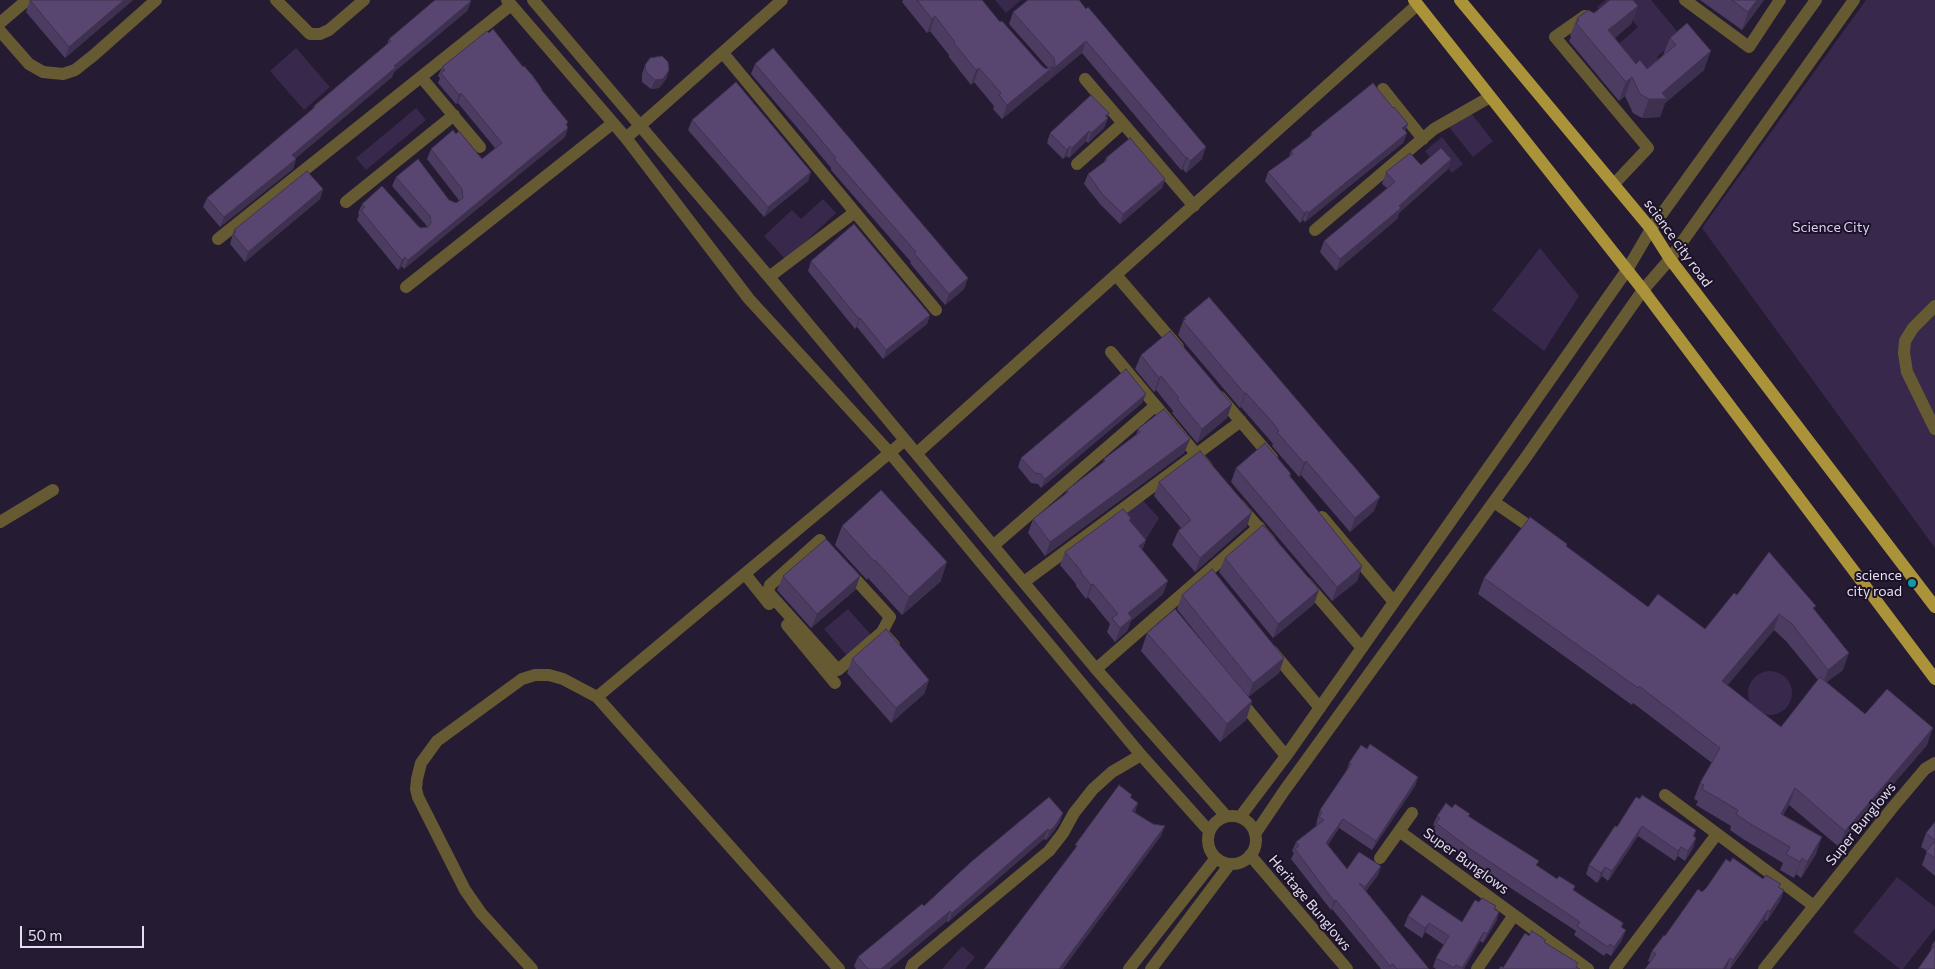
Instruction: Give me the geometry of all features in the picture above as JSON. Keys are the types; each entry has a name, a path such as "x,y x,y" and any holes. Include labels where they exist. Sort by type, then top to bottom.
{"main road":[{"name":"science city road","path":"1462,1 1651,229 1670,259 1935,607"},
{"path":"1416,2 1644,290 1935,679"}],"street":[{"path":"0,23 27,0"},
{"path":"0,31 28,64 43,72 63,74 76,70 156,0"},
{"path":"276,0 310,34 320,34 329,30 364,0"},
{"path":"533,0 769,277 1096,669 1226,816"},
{"path":"626,138 782,0"},
{"path":"1686,0 1749,46 1780,0"},
{"path":"1240,817 1320,708 1627,270 1651,229 1816,0"},
{"path":"1255,834 1247,821 1240,817 1226,816 1213,824 1209,831 1208,846 1216,858 1230,864 1238,863 1250,855 1254,849 1255,834 1289,783 1494,502 1644,290 1670,259 1854,0"},
{"path":"218,239 421,77 509,2 626,138 749,299 890,453 1140,755 1209,831"},
{"path":"917,453 1194,206 1416,2"},
{"path":"1584,16 1554,37 1648,148 1614,184"},
{"path":"722,52 936,310"},
{"path":"421,77 480,147"},
{"path":"1085,79 1194,206"},
{"path":"1383,88 1423,139"},
{"path":"1315,230 1441,125 1490,97"},
{"path":"346,202 378,183 413,154 454,115"},
{"path":"406,287 613,123"},
{"path":"1077,164 1123,124"},
{"path":"769,277 855,212"},
{"path":"1116,275 1185,355"},
{"path":"1935,306 1913,328 1905,341 1904,353 1907,372 1935,429"},
{"path":"1111,352 1215,476"},
{"path":"1210,385 1279,466"},
{"path":"994,545 1155,406"},
{"path":"1024,582 1240,421"},
{"path":"597,697 905,440"},
{"path":"0,522 53,490"},
{"path":"1234,498 1278,550"},
{"path":"1494,502 1550,540"},
{"path":"1311,504 1394,602"},
{"path":"805,524 823,544 770,585 768,592 838,670 882,632 890,617 839,561"},
{"path":"1096,669 1167,613 1211,575 1259,527"},
{"path":"1298,573 1362,648"},
{"path":"745,574 834,683"},
{"path":"882,632 900,653"},
{"path":"1264,640 1320,708"},
{"path":"532,969 481,913 466,890 418,797 416,789 421,764 437,741 522,679 535,675 549,675 563,679 597,697 839,969"},
{"path":"1231,690 1286,756"},
{"path":"911,969 913,964 1049,851 1093,788 1112,772 1140,755"},
{"name":"Super Bunglows","path":"1764,969 1893,807 1926,769 1935,763"},
{"path":"1665,796 1814,906"},
{"path":"1380,858 1412,813"},
{"name":"Super Bunglows","path":"1399,831 1588,969"},
{"path":"1615,969 1717,834"},
{"name":"Heritage Bunglows","path":"1250,855 1346,969"},
{"path":"1129,969 1216,858"},
{"path":"1151,969 1230,864"},
{"path":"1477,969 1514,915"}],"green space":[{"path":"995,0 1021,0 1006,13"},
{"path":"1606,0 1651,0 1681,36 1657,57 1661,63 1642,79 1615,47 1638,27 1618,3 1603,15 1597,7"},
{"name":"Science City","path":"1866,0 1935,0 1935,548 1702,228"},
{"path":"296,48 330,87 304,110 270,71"},
{"path":"416,108 426,120 366,170 356,158"},
{"path":"1471,113 1493,141 1473,157 1449,127"},
{"path":"1442,137 1463,164 1452,173 1439,157 1433,161 1425,151"},
{"path":"823,199 836,213 786,260 764,236 792,210 801,219"},
{"path":"1540,248 1579,296 1544,351 1492,310"},
{"path":"1140,497 1159,518 1145,541 1122,511"},
{"path":"848,609 873,637 848,657 824,629"},
{"path":"1770,671 1782,675 1788,681 1792,693 1788,705 1782,711 1770,715 1758,711 1752,705 1748,693 1752,681 1758,675"},
{"path":"1897,877 1935,907 1935,928 1903,969 1900,969 1853,932"},
{"path":"962,946 975,957 965,969 942,969"}],"building":[{"path":"30,0 124,0 69,47"},
{"path":"435,0 471,1 292,155 296,159 224,217 207,198 391,41 389,39"},
{"path":"917,0 982,0 1042,66 1046,69 1053,67 1007,105 999,95 1001,93 979,68 976,70 935,16 932,19"},
{"path":"1028,0 1079,0 1086,9 1088,7 1206,147 1190,161 1186,158 1086,41 1053,69 1055,65 1054,58 1013,12"},
{"path":"1610,0 1633,0 1638,6 1608,30 1636,64 1640,60 1647,69 1676,45 1670,38 1687,23 1711,51 1662,93 1667,99 1649,99 1640,94 1632,77 1626,82 1576,23 1579,20 1577,18 1588,10 1594,13"},
{"path":"1732,0 1757,0 1748,12"},
{"path":"493,29 568,122 566,124 568,128 408,260 405,257 402,260 361,210 365,207 362,204 382,186 418,226 421,228 428,227 431,223 430,216 396,177 418,159 449,200 456,203 463,198 462,189 431,149 453,130 456,134 459,131 482,159 502,143 461,93 459,95 441,73 445,70 442,67 487,31 489,33"},
{"path":"773,48 968,278 949,294 914,253 916,252 834,159 836,158 755,64"},
{"path":"662,56 668,62 669,70 663,79 655,80 646,72 645,65 650,58"},
{"path":"736,82 811,172 768,207 692,120"},
{"path":"1373,83 1408,124 1402,128 1407,133 1308,213 1307,211 1304,213 1268,172 1293,154 1291,151 1312,135 1311,133"},
{"path":"1091,95 1109,113 1105,116 1108,118 1067,150 1050,133"},
{"path":"1130,138 1165,179 1123,214 1103,195 1088,174 1107,160 1106,158"},
{"path":"1441,148 1451,159 1399,206 1401,208 1340,259 1324,241 1395,182 1386,172 1410,153 1421,165"},
{"path":"307,171 323,189 248,252 233,234 236,232 234,230"},
{"path":"854,224 930,315 886,350 811,261"},
{"path":"1209,297 1380,497 1355,518 1306,461 1304,463 1277,432 1279,431 1273,423 1245,394 1183,321 1186,319 1184,318"},
{"path":"1170,331 1232,404 1202,429 1161,376 1159,378 1141,355"},
{"path":"1126,369 1146,394 1045,479 1041,474 1035,473 1021,458"},
{"path":"1164,409 1190,439 1050,542 1033,519 1105,461 1104,459 1140,432 1138,429"},
{"path":"1265,443 1362,566 1337,587 1236,468"},
{"path":"1200,451 1252,512 1200,558 1178,531 1191,520 1159,482"},
{"path":"881,490 947,562 909,597 842,526"},
{"path":"1123,509 1131,518 1129,520 1146,540 1139,546 1168,581 1128,613 1132,618 1120,628 1112,618 1118,614 1093,584 1091,585 1065,552"},
{"path":"1530,517 1648,607 1658,594 1705,629 1734,593 1737,595 1769,552 1816,606 1813,608 1849,653 1828,670 1792,624 1779,614 1722,681 1781,727 1820,677 1865,714 1887,689 1933,728 1845,831 1795,788 1781,814 1822,837 1807,862 1802,858 1800,862 1786,854 1790,847 1749,823 1736,814 1738,810 1702,789 1704,785 1700,783 1720,748 1639,686 1638,688 1484,578"},
{"path":"1263,525 1319,590 1278,624 1225,558"},
{"path":"826,539 860,576 817,614 783,576"},
{"path":"1212,569 1284,658 1253,683 1182,595"},
{"path":"1175,609 1252,701 1227,724 1147,633"},
{"path":"886,629 929,680 896,708 852,659"},
{"path":"1370,744 1418,777 1376,841 1343,819 1326,843 1347,869 1359,852 1381,866 1365,887 1359,883 1429,969 1397,969 1393,964 1390,966 1336,900 1334,901 1295,849 1299,846 1296,842 1324,820 1319,817 1322,812 1320,810 1351,764 1349,763 1361,745 1367,749"},
{"path":"1119,785 1132,795 1130,797 1138,803 1132,811 1153,824 1165,826 1059,969 984,969 1077,846 1075,845"},
{"path":"1642,795 1696,830 1693,836 1696,838 1688,851 1681,847 1678,851 1642,826 1612,871 1605,867 1601,873 1589,865 1636,797 1640,799"},
{"path":"1049,797 1063,813 1054,827 1049,831 1048,829 952,913 950,911 881,969 868,969 858,957 922,904 924,906 971,862"},
{"path":"1446,803 1452,808 1455,804 1470,814 1468,816 1539,861 1536,865 1557,879 1559,876 1575,886 1573,890 1623,923 1621,927 1626,930 1614,947 1610,944 1608,947 1577,926 1580,922 1469,848 1436,823 1440,818 1437,816"},
{"path":"1935,822 1935,840 1926,833"},
{"path":"1935,841 1935,858 1926,852"},
{"path":"1733,858 1763,879 1766,875 1781,884 1778,887 1784,890 1733,960 1730,958 1723,969 1645,969 1656,954 1652,951 1665,936 1698,889 1702,892 1726,859 1730,862"},
{"path":"1422,895 1462,922 1475,900 1479,902 1482,898 1496,906 1494,909 1499,912 1487,934 1484,932 1462,968 1456,965 1454,968 1436,958 1449,936 1429,923 1425,928 1408,916"},
{"path":"1532,931 1546,940 1544,942 1578,963 1576,967 1580,969 1499,969 1501,966 1503,968 1525,933 1529,936"},
{"path":"1935,941 1935,969 1918,969 1934,946 1932,945"}],"place":[{"name":"science city road","path":"1912,583"}]}
